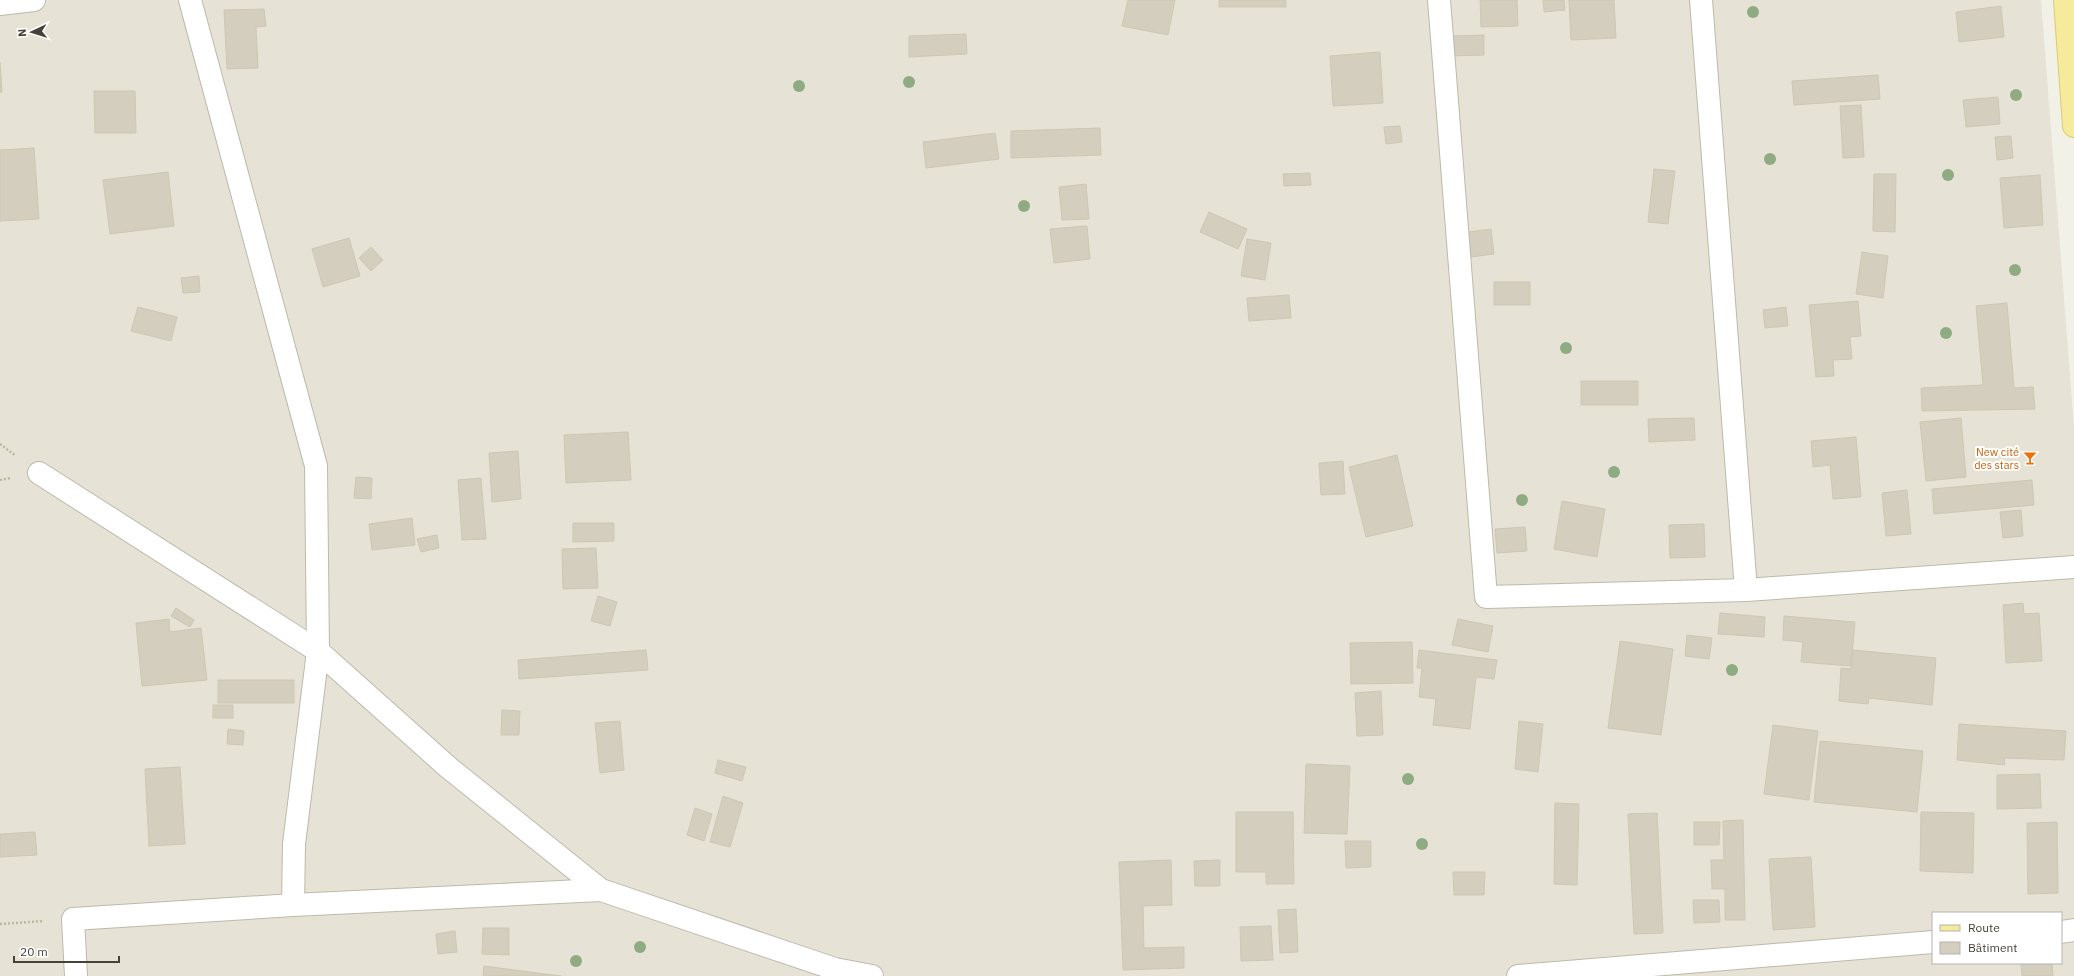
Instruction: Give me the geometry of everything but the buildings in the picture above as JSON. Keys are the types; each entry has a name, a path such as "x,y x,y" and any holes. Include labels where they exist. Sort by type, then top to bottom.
{"main road":[{"path":"2065,0 2074,126"}],"street":[{"path":"0,4 34,0"},
{"path":"190,0 316,466 318,651 294,844 293,905"},
{"path":"1439,0 1486,598 1746,590 2074,567"},
{"path":"1701,0 1746,590"},
{"path":"39,473 318,651 449,768 601,890 835,969 872,976"},
{"path":"76,976 73,919 293,905 601,890"},
{"path":"2062,932 2074,930"},
{"path":"1518,976 1932,942"}],"path":[{"path":"0,924 73,919"}],"shaded area":[{"path":"0,0 2041,0 2074,428 2074,976 0,976"}],"place":[{"name":"New cité des stars","path":"2030,458"}]}
